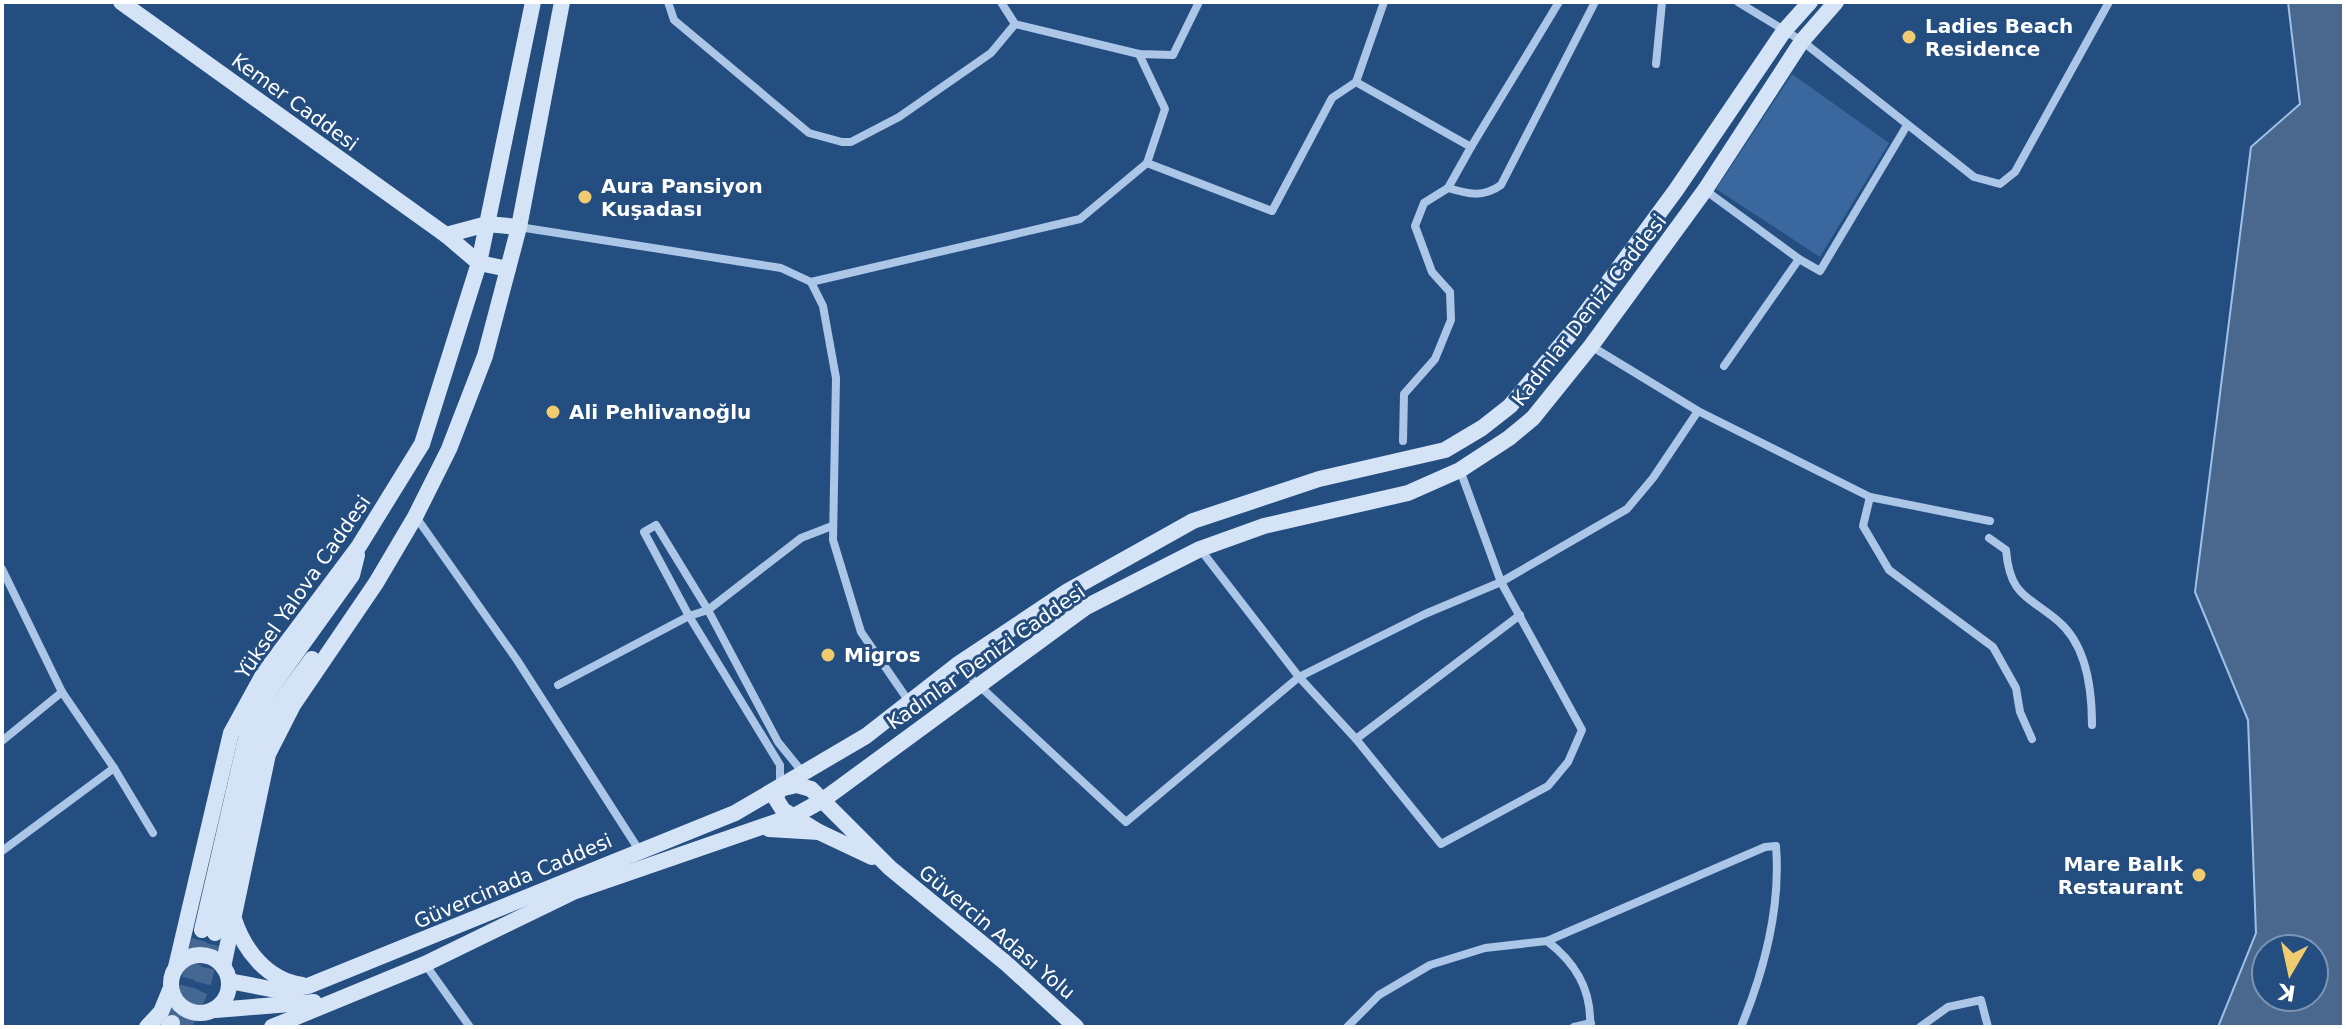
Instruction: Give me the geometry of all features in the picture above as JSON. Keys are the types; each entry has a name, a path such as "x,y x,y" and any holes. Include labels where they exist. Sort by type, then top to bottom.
{"main road":[{"name":"Kemer Caddesi","path":"121,2 446,235 479,263"},
{"name":"Yüksel Yalova Caddesi","path":"176,967 231,733 264,673 359,546 422,444 479,263 533,2"},
{"path":"204,1017 228,991 226,974 234,919 268,754 293,705 415,517 449,449 485,356 519,227 562,2"},
{"name":"Kadınlar Denizi Caddesi","path":"804,775 910,703 957,665 1068,591 1193,521 1319,479 1445,450 1482,428 1510,406 1571,333 1676,190 1784,31 1810,2"},
{"name":"Kadınlar Denizi Caddesi","path":"747,831 796,815 823,800 977,684 1086,607 1200,549 1264,526 1408,493 1487,455 1533,418 1591,346 1705,190 1802,41 1836,2"},
{"path":"446,235 487,224 519,227"},
{"path":"479,263 508,269"},
{"path":"359,546 352,575 263,699 248,730 208,931 258,740 272,713 397,546"},
{"name":"Güvercinada Caddesi","path":"226,974 281,991 308,986 735,813 804,775"},
{"name":"Güvercin Adası Yolu","path":"804,775 823,800 890,868 1007,964 1076,1027"},
{"path":"819,832 796,815 783,810 776,799 779,789 797,785 811,789 823,800"},
{"name":"Güvercin Adası Yolu","path":"747,831 780,828 819,832 890,868"},
{"name":"Güvercinada Caddesi","path":"272,1027 425,964 573,892 747,831"},
{"path":"234,919 242,945 268,971 292,984 308,986"},
{"path":"147,1027 161,1012 176,967 183,960 201,955 216,959 226,974"},
{"path":"170,990 175,1003 204,1017 346,996"}],"street":[{"path":"668,2 674,20 809,133 842,142 851,142 899,117 991,53 1015,24"},
{"path":"1001,2 1015,24 1139,54 1173,55 1199,2"},
{"path":"1147,163 1272,211 1332,98 1356,82 1384,2"},
{"path":"1403,441 1404,394 1435,359 1451,320 1450,292 1432,272 1415,226 1424,203 1448,188 1559,2"},
{"path":"1448,188 1479,194 1489,193 1501,185 1595,2"},
{"path":"1656,64 1662,2"},
{"path":"1738,2 1802,41 1906,127 1974,177 2000,184 2015,172 2109,2"},
{"path":"519,227 781,268 811,282 1080,219 1147,163 1165,109 1139,54"},
{"path":"1356,82 1471,147"},
{"path":"1705,190 1820,271 1906,127"},
{"path":"1724,366 1799,259"},
{"path":"811,282 823,306 836,378 833,540 861,632 910,703"},
{"path":"1591,346 1698,411 1870,497 1990,521"},
{"path":"957,665 1126,822 1299,677 1425,614 1501,582 1627,509 1653,478 1698,411"},
{"path":"1200,549 1299,677 1356,739 1441,844 1548,786 1568,762 1582,730 1501,582 1460,470"},
{"path":"1870,497 1863,526 1889,570 1993,647 2016,688 2020,712 2032,739"},
{"path":"415,517 517,660 639,850"},
{"path":"779,789 780,765 689,616 644,532 656,525 708,610 778,742 804,775"},
{"path":"558,685 689,616 708,610 801,538 832,526"},
{"path":"1989,538 2006,550 2007,569 2017,590 2060,622 2073,639 2092,696 2092,725"},
{"path":"2,569 62,692 114,768 153,833"},
{"path":"1356,739 1520,615"},
{"path":"2,741 62,692"},
{"path":"2,851 114,768"},
{"path":"1347,1027 1379,995 1430,965 1485,948 1547,941 1765,847 1776,846 1777,881 1760,979 1741,1027"},
{"path":"1547,941 1571,959 1586,992 1590,1025 1574,1027"},
{"path":"425,964 470,1027"},
{"path":"1920,1027 1948,1007 1981,1000 1988,1027"}],"shaded area":[{"path":"2288,2 2344,2 2344,1027 2218,1027 2250,948 2250,1013 2330,1013 2330,933 2256,933 2248,720 2195,592 2251,147 2300,104"},
{"path":"1792,74 1889,143 1820,257 1716,189"}],"tunnel":[{"path":"172,1023 185,998 202,930"},
{"path":"183,1027 202,987 215,933"}],"place":[{"name":"Ladies Beach Residence","path":"1909,37"},
{"name":"Aura Pansiyon Kuşadası","path":"585,197"},
{"name":"Ali Pehlivanoğlu","path":"553,412"},
{"name":"Migros","path":"828,655"},
{"name":"Mare Balık Restaurant","path":"2199,875"}]}
